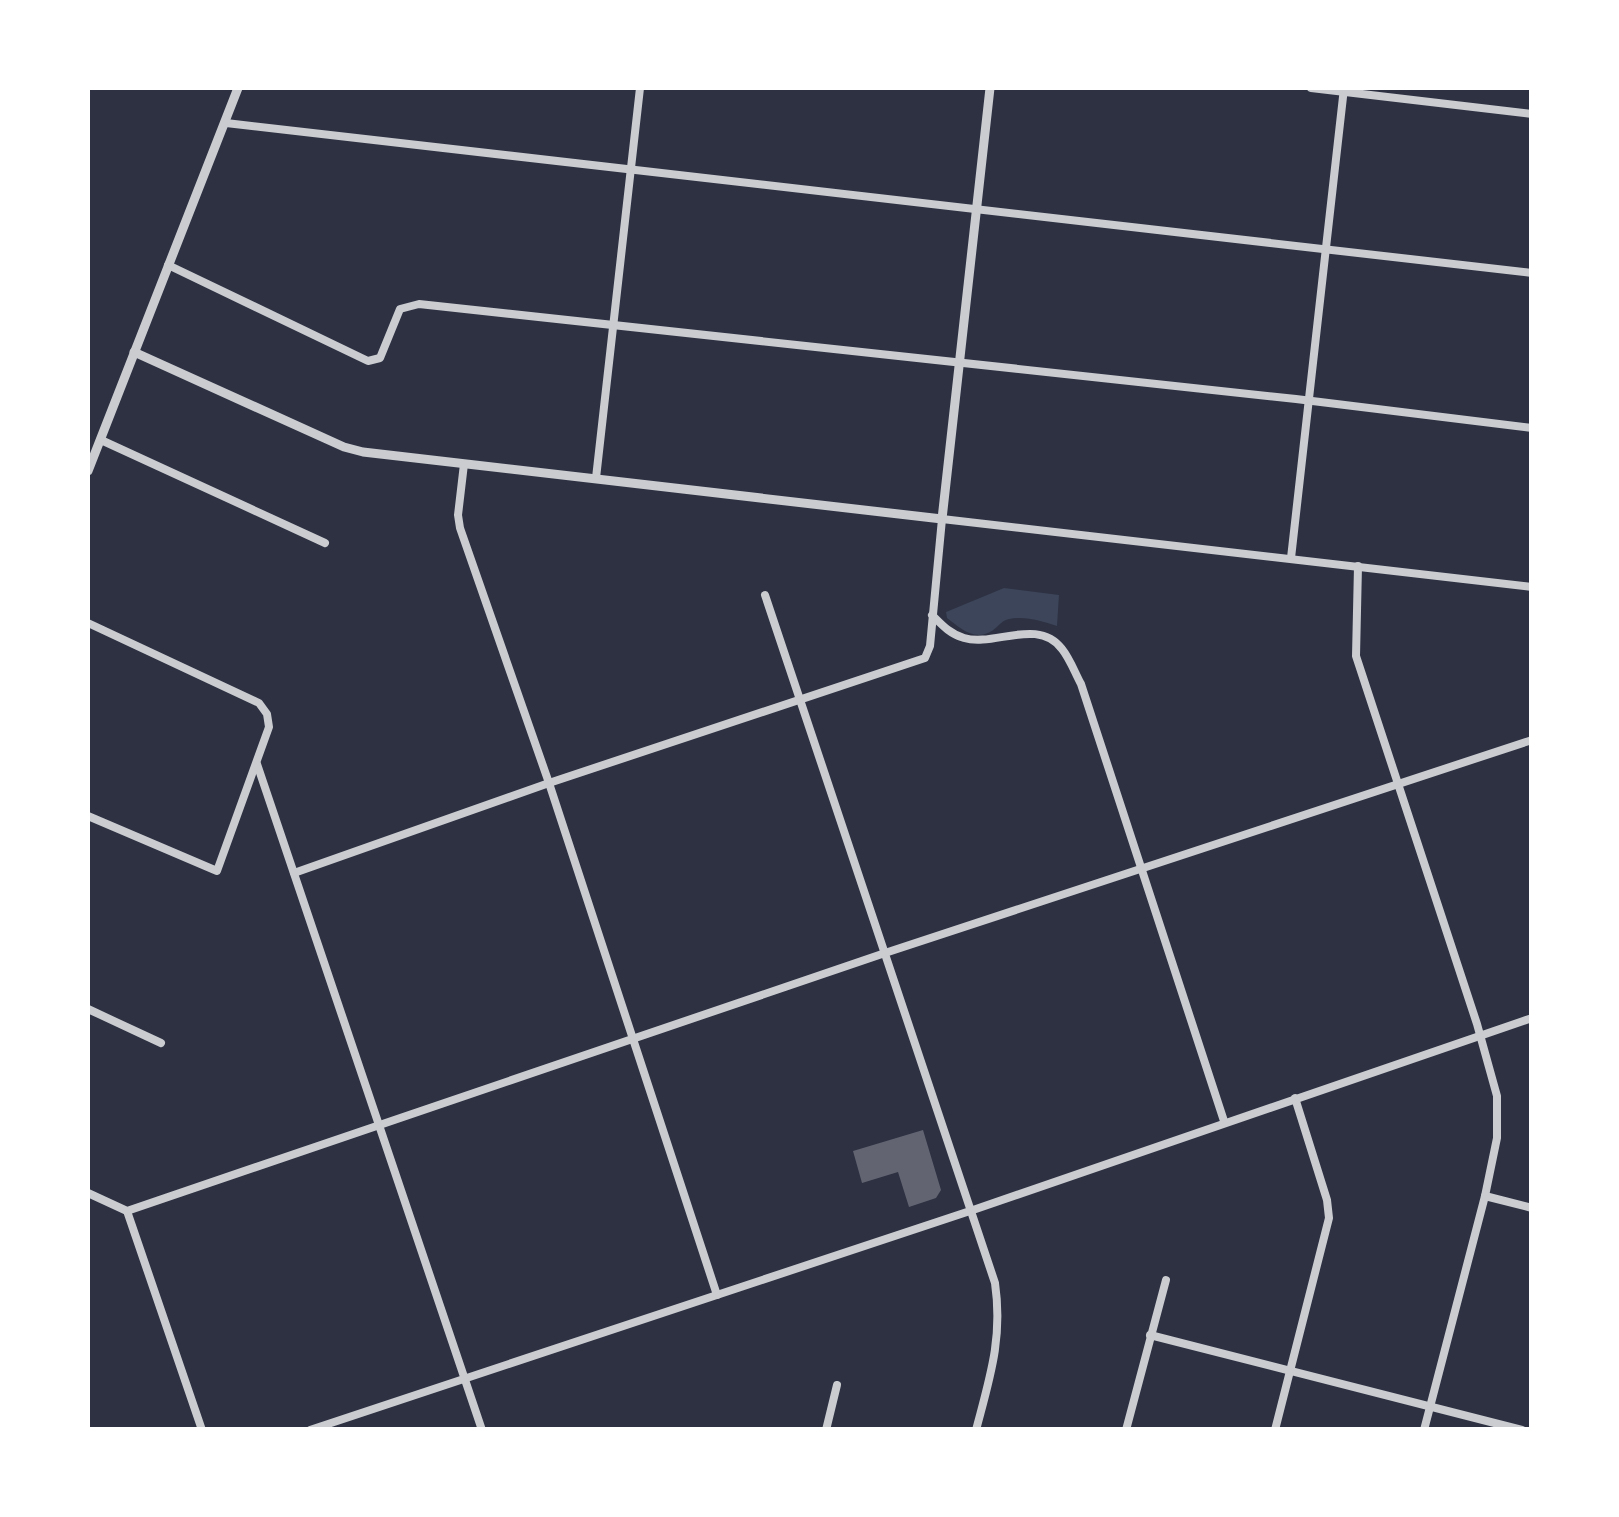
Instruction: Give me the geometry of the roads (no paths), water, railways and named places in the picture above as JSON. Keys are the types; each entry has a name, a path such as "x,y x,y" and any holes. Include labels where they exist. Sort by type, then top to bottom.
{"street":[{"path":"88,471 238,88"},
{"path":"596,478 640,88"},
{"path":"294,873 924,658 930,646 990,88"},
{"path":"1311,88 1532,114"},
{"path":"1291,558 1344,89"},
{"path":"226,122 1532,272"},
{"path":"168,265 368,362 380,358 400,309 410,304 1309,400 1532,428"},
{"path":"134,352 344,447 1532,587"},
{"path":"101,440 325,543"},
{"path":"464,464 460,528 549,783 717,1294"},
{"path":"1358,566 1356,656 1497,1096 1497,1138 1424,1430"},
{"path":"766,594 995,1283 998,1344 976,1430"},
{"path":"932,615 949,632 967,640 1028,633 1050,639 1062,648 1081,684 1224,1122"},
{"path":"88,623 258,703 267,714 268,727 217,872 88,816"},
{"path":"88,1193 127,1211 885,953 1532,740"},
{"path":"257,764 482,1430"},
{"path":"88,1008 161,1042"},
{"path":"310,1430 973,1210 1532,1018"},
{"path":"1275,1430 1329,1218 1295,1098"},
{"path":"1484,1196 1532,1208"},
{"path":"127,1211 202,1430"},
{"path":"1126,1430 1166,1280"},
{"path":"1150,1335 1522,1430"},
{"path":"826,1430 837,1385"}]}
